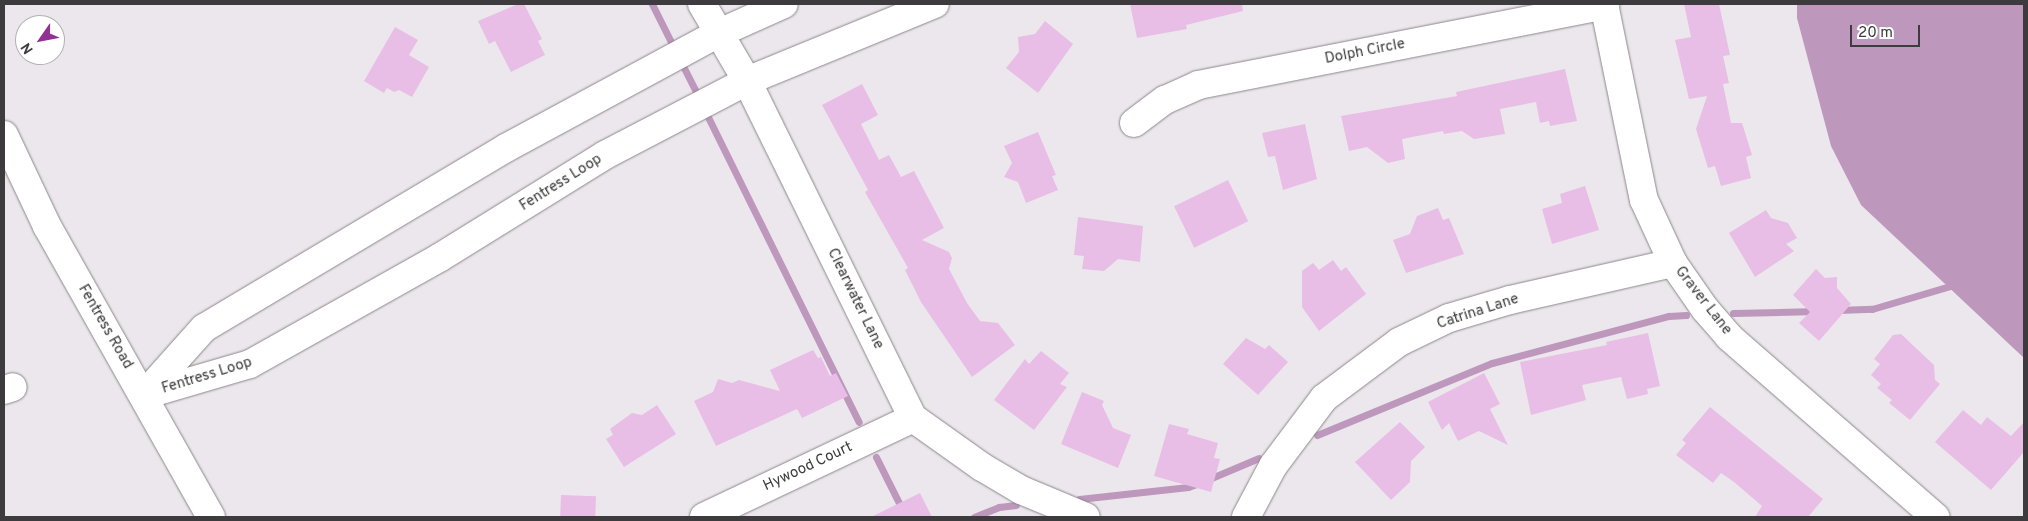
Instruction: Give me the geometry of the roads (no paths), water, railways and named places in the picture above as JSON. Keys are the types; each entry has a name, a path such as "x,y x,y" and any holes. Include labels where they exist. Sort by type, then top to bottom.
{"street":[{"name":"Clearwater Lane","path":"702,4 717,34 747,81 913,418 982,467 1021,490 1086,517"},
{"name":"Fentress Loop","path":"144,395 204,328 506,148 717,34 784,4"},
{"name":"Fentress Loop","path":"144,395 250,364 439,258 605,155 747,81 935,4"},
{"name":"Dolph Circle","path":"1134,123 1165,100 1198,85 1605,4"},
{"name":"Graver Lane","path":"1605,4 1644,200 1673,263 1705,309 1729,336 1935,517"},
{"name":"Fentress Road","path":"4,135 47,226 144,395 211,517"},
{"name":"Catrina Lane","path":"1246,517 1273,466 1324,398 1399,342 1449,318 1510,300 1673,263"},
{"name":"Hywood Court","path":"704,517 913,418"}],"waterway":[{"path":"652,4 671,42"},
{"path":"684,68 696,92"},
{"path":"708,117 859,422"},
{"path":"1838,310 1872,309 1957,284"},
{"path":"1733,313 1818,311"},
{"path":"1317,435 1492,363 1669,316 1686,315"},
{"path":"876,457 906,517"},
{"path":"1209,479 1259,458"},
{"path":"1079,499 1188,487 1199,483"},
{"path":"974,517 999,507 1016,505"}]}
